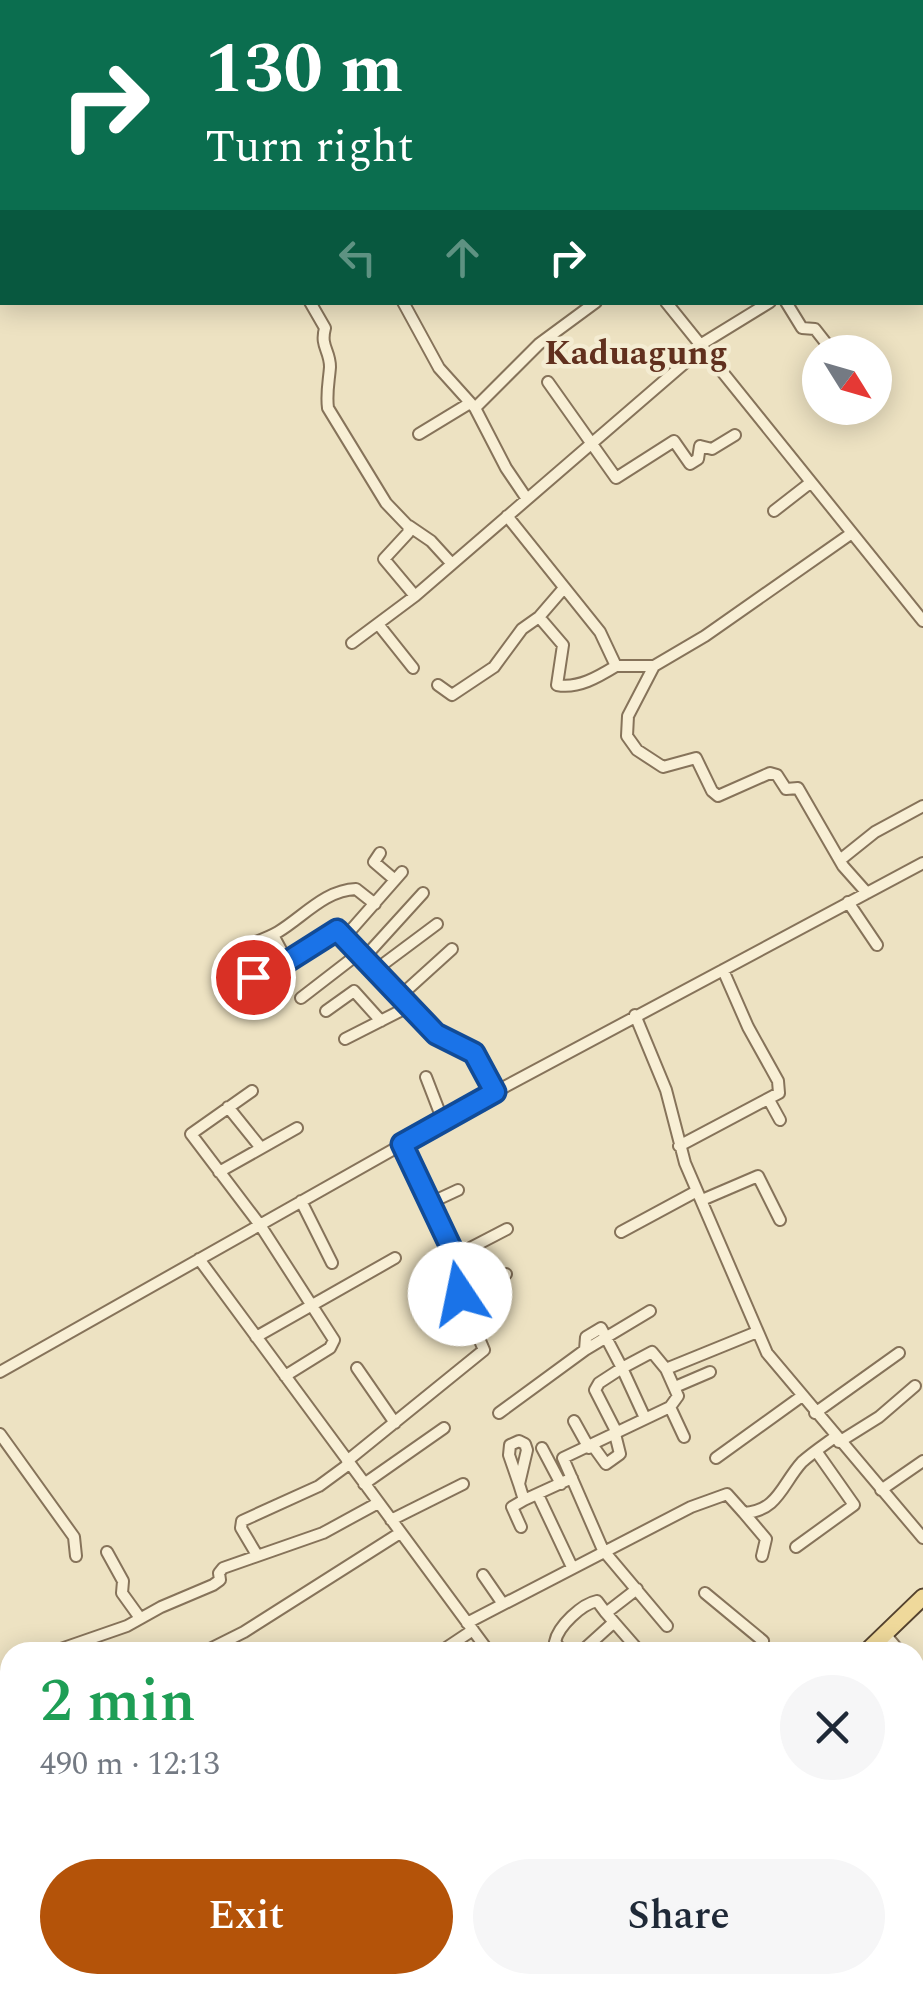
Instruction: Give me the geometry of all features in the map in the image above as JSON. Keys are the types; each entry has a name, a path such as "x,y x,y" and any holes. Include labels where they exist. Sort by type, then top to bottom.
{"main road":[{"path":"877,1642 923,1597"}],"street":[{"path":"312,305 325,328 322,339 330,360 328,408 386,504 452,564"},
{"path":"405,305 440,368 473,405 527,499"},
{"path":"419,434 473,405 538,344 592,305"},
{"path":"668,305 923,621"},
{"path":"352,643 416,596 700,345 762,305"},
{"path":"788,305 802,328 815,329 820,335"},
{"path":"548,382 616,478 674,441 690,464 698,459 700,446 712,449 735,435"},
{"path":"774,511 810,483"},
{"path":"507,516 600,632 616,666"},
{"path":"408,526 408,533 384,559 416,596"},
{"path":"538,617 562,646 556,682 560,687 594,679 616,666 654,666 705,636 852,533"},
{"path":"438,686 452,695 486,674 522,629 564,588"},
{"path":"378,624 413,668"},
{"path":"654,666 628,716 627,736 631,745 663,767 696,758 718,796 775,773 786,789 798,788 840,860 867,893"},
{"path":"840,860 874,832 923,806"},
{"path":"344,938 398,876 374,862 380,853"},
{"path":"0,1372 495,1092 923,862"},
{"path":"240,948 273,935 315,905 349,889 356,888 375,904"},
{"path":"302,998 361,956 423,893"},
{"path":"848,902 877,944"},
{"path":"374,971 437,924"},
{"path":"253,977 288,961 335,930 436,1034 474,1053 495,1092"},
{"path":"273,935 288,961"},
{"path":"399,997 452,949"},
{"path":"679,1146 779,1093 724,970"},
{"path":"326,1011 354,991 382,1021"},
{"path":"345,1039 408,1007"},
{"path":"636,1015 666,1090 679,1146 772,1361 923,1538"},
{"path":"426,1077 443,1121"},
{"path":"252,1091 191,1134 260,1225 332,1335 334,1344 284,1376"},
{"path":"769,1100 780,1120"},
{"path":"228,1106 262,1148"},
{"path":"220,1172 297,1128"},
{"path":"257,1556 240,1525 242,1521 319,1486 484,1350 460,1292 455,1256 402,1144"},
{"path":"620,1232 700,1196 758,1176 780,1220"},
{"path":"430,1203 458,1190"},
{"path":"301,1201 332,1262"},
{"path":"455,1256 507,1228"},
{"path":"198,1258 482,1642"},
{"path":"256,1337 395,1258"},
{"path":"428,1282 441,1303 506,1274"},
{"path":"500,1413 585,1350 601,1329 650,1310"},
{"path":"601,1329 645,1418"},
{"path":"666,1369 757,1332"},
{"path":"550,1463 591,1447 616,1434 645,1418 670,1407 678,1396 666,1369 652,1352 599,1383 595,1390 616,1434 620,1454 606,1464 591,1447 574,1421"},
{"path":"815,1413 899,1353"},
{"path":"357,1368 395,1423"},
{"path":"674,1387 710,1372"},
{"path":"744,1513 756,1512 777,1500 797,1469 816,1451 879,1416 915,1386"},
{"path":"716,1458 802,1396"},
{"path":"670,1407 684,1437"},
{"path":"364,1484 444,1428"},
{"path":"0,1434 74,1537 76,1556"},
{"path":"542,1448 566,1481 604,1550 667,1626"},
{"path":"796,1548 854,1505 816,1451"},
{"path":"563,1458 566,1481"},
{"path":"882,1490 923,1461"},
{"path":"521,1527 512,1507 566,1481"},
{"path":"391,1520 464,1484"},
{"path":"519,1484 524,1500"},
{"path":"452,1642 503,1604 604,1550 725,1494 766,1539 762,1556"},
{"path":"538,1495 572,1567"},
{"path":"81,1642 127,1626 213,1585 220,1580 223,1568 322,1533 378,1504"},
{"path":"224,1642 400,1533"},
{"path":"107,1552 122,1579 122,1593 140,1618"},
{"path":"484,1575 503,1604"},
{"path":"590,1642 637,1590"},
{"path":"705,1593 763,1642"},
{"path":"555,1642 556,1634 588,1603 597,1601 629,1642"},
{"path":"885,1634 892,1642"}],"district":[{"name":"Kaduagung","path":"636,352"}],"route":[{"path":"253,977 288,961 337,930 436,1034 466,1048 480,1060 495,1092 402,1144 455,1256 460,1294"}]}
